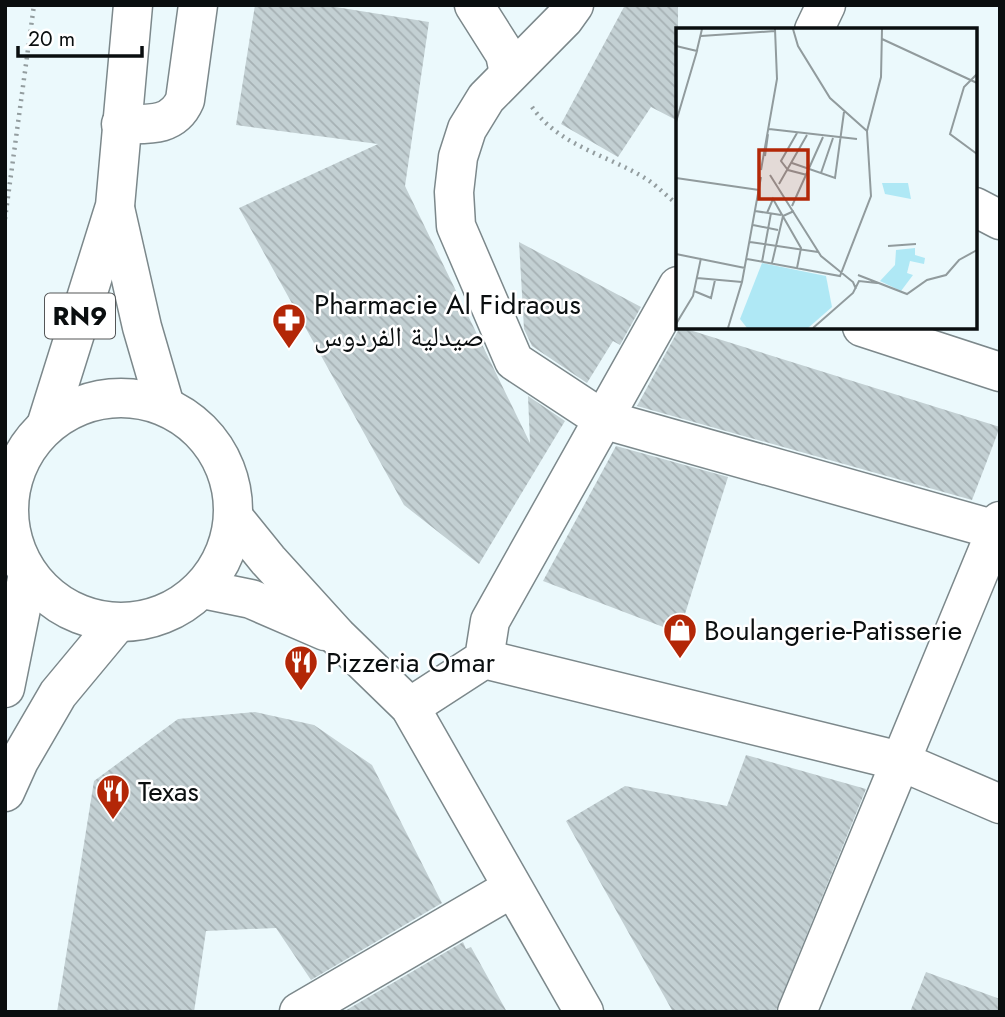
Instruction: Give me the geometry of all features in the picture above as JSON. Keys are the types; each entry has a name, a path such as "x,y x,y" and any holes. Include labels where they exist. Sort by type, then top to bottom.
{"street":[{"name":"RN9","path":"46,426 115,206 134,5"},
{"path":"121,124 155,124 175,116 181,109 186,100 198,5"},
{"path":"474,5 505,54 509,74"},
{"path":"574,5 564,19 486,98 467,129 458,157 454,192 456,226 514,361 602,419 998,526 797,1012"},
{"path":"815,28 826,5"},
{"name":"RN9","path":"115,206 142,327 165,406"},
{"path":"977,208 1000,219"},
{"path":"484,659 490,621 676,290"},
{"path":"868,329 1000,372"},
{"name":"RN9","path":"135,398 165,406 195,425 218,451 231,483 234,518 229,544 218,568 202,589 177,608 148,620 117,623 83,616 52,599 28,574 13,545 8,512 12,480 25,451 46,426 73,408 103,399 135,398"},
{"path":"234,518 337,636 410,707 584,1012"},
{"path":"5,688 28,574"},
{"path":"202,589 251,599 337,636"},
{"path":"5,792 19,761 58,694 117,623"},
{"path":"410,707 484,659 900,761 1000,804"},
{"path":"299,1012 512,888"}],"path":[{"path":"5,219 34,5"},
{"path":"509,74 538,116 568,141 648,180 676,203"}],"building":[{"path":"255,5 323,5 429,22 405,186 530,443 528,396 565,421 479,564 404,505 239,208 378,144 236,125"},
{"path":"625,5 678,5 676,120 651,107 618,157 561,124"},
{"path":"519,242 641,307 620,345 613,341 587,383 532,346 524,329"},
{"path":"679,329 686,329 1000,427 972,500 637,406"},
{"path":"616,446 728,477 679,633 543,581"},
{"path":"255,712 314,725 372,765 442,903 311,980 276,928 206,931 194,1012 57,1012 94,781 178,719"},
{"path":"746,755 866,789 776,1010 673,1012 566,821 625,786 727,806"},
{"path":"463,942 466,949 471,947 507,1012 343,1012"},
{"path":"926,972 1000,999 1000,1012 910,1012"}],"place":[{"name":"Pharmacie Al Fidraous صيدلية الفردوس","path":"289,350"},
{"name":"Boulangerie-Patisserie","path":"680,660"},
{"name":"Pizzeria Omar","path":"301,692"},
{"name":"Texas","path":"113,821"}]}
